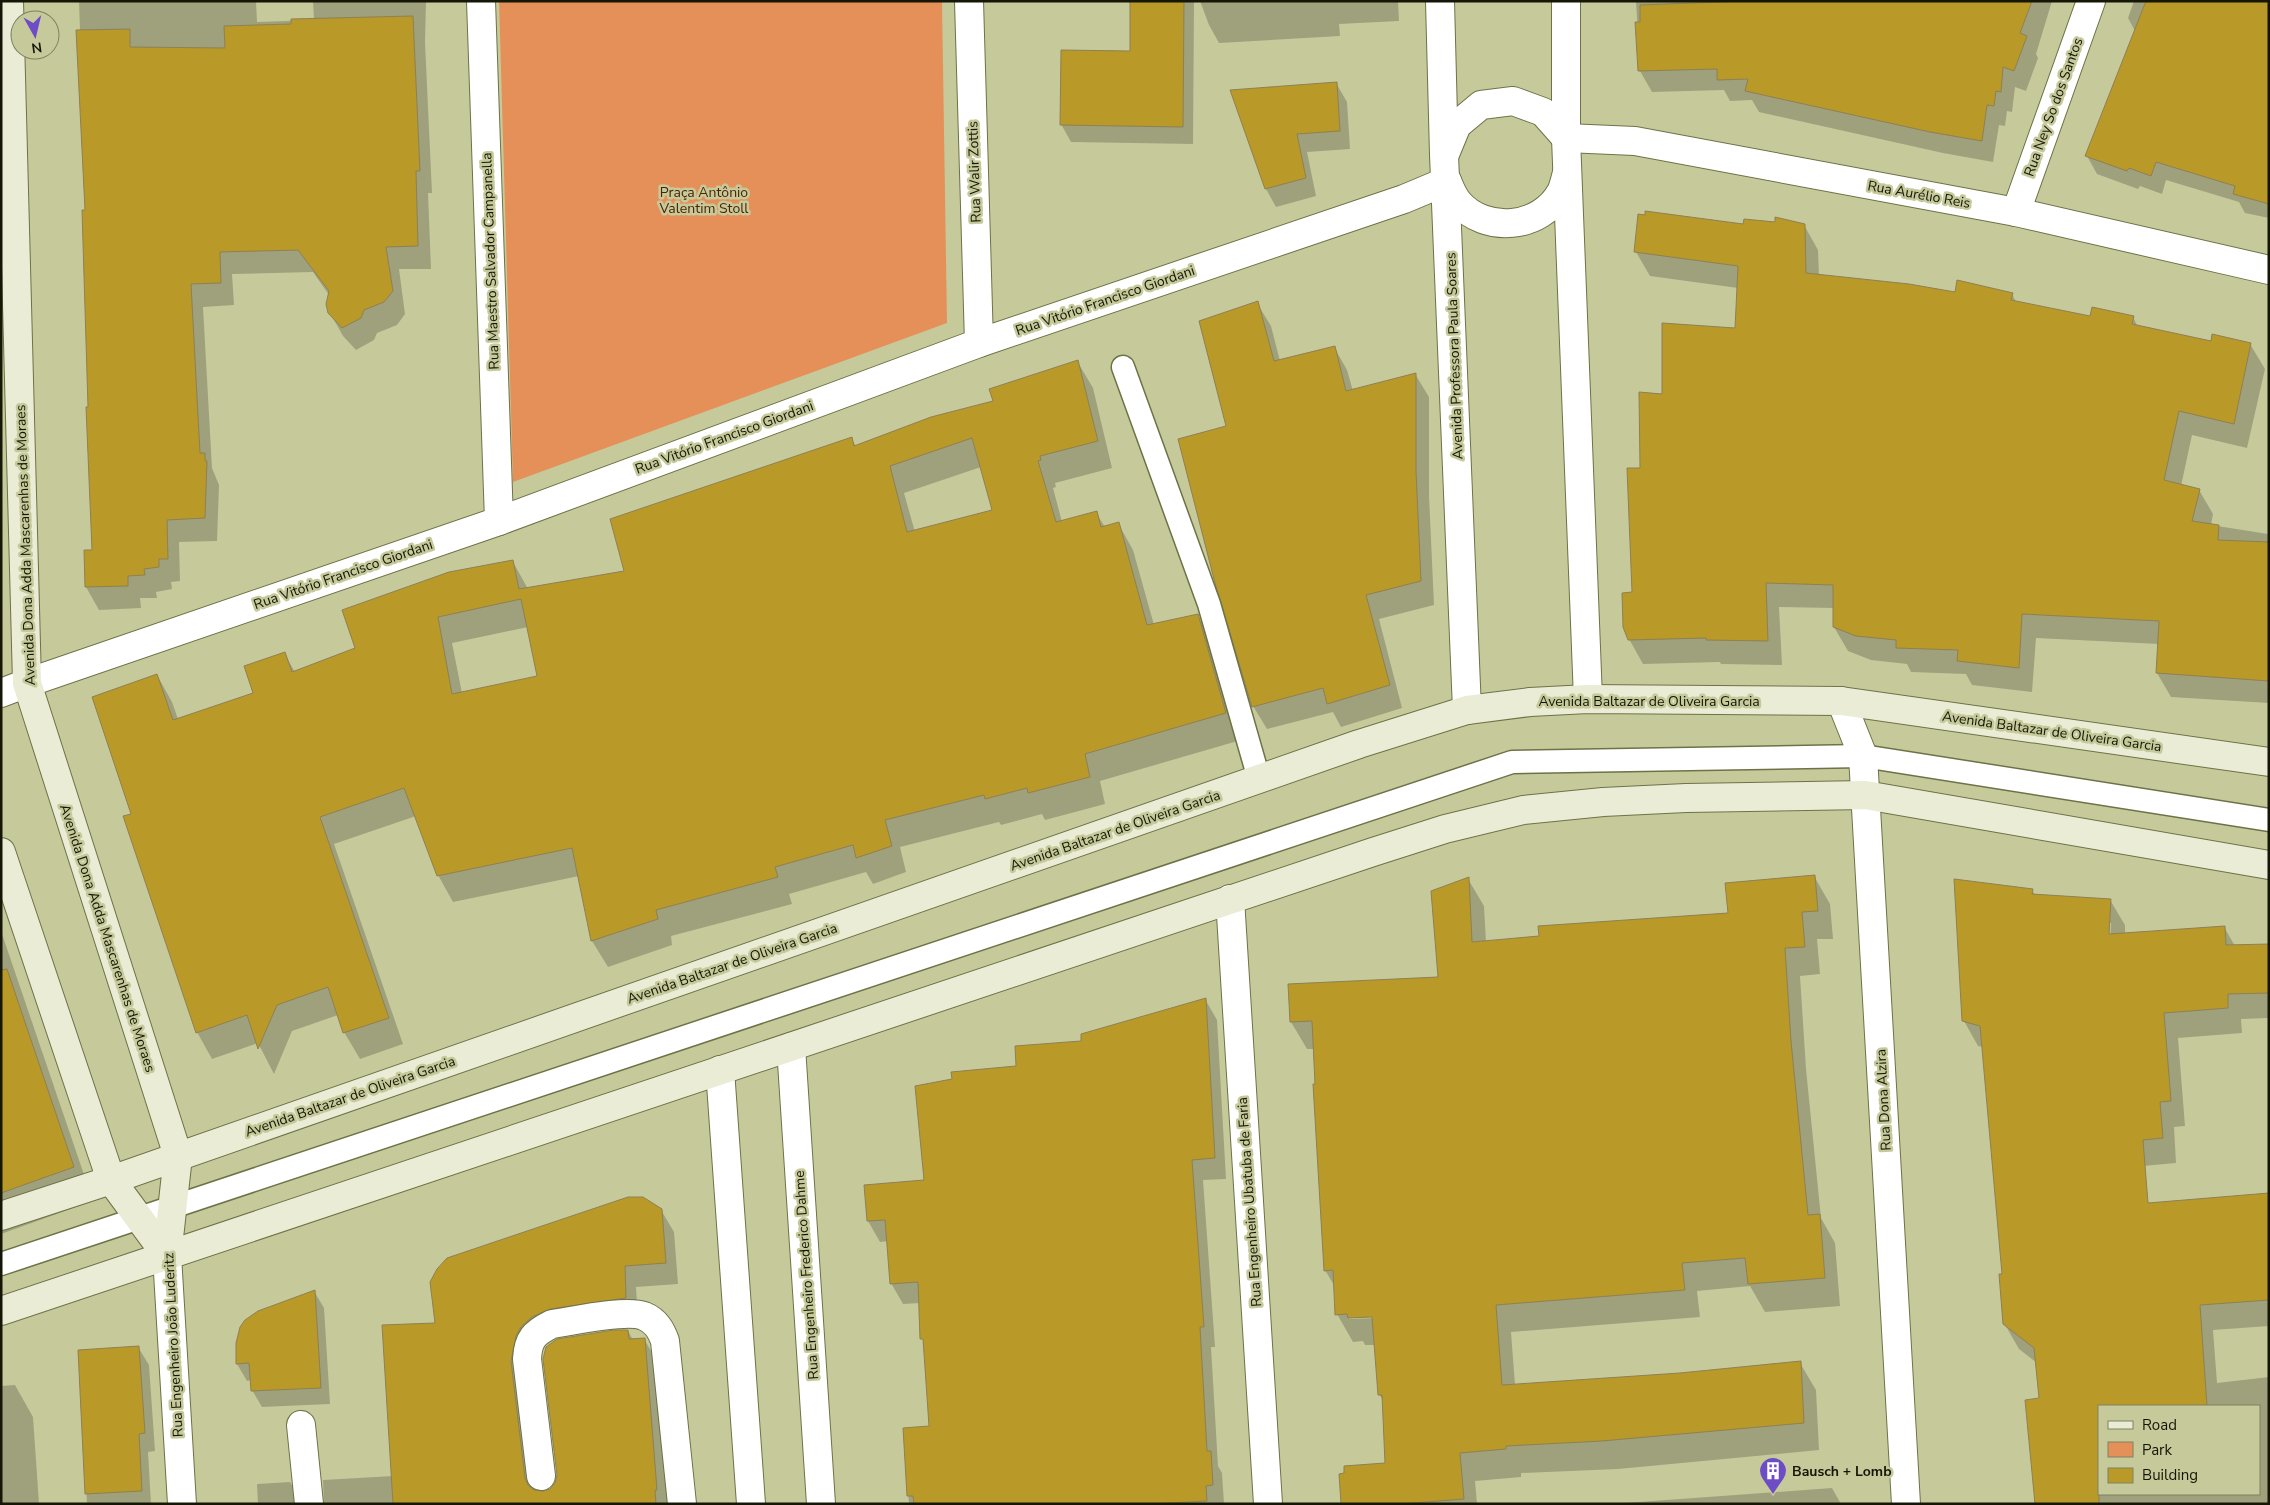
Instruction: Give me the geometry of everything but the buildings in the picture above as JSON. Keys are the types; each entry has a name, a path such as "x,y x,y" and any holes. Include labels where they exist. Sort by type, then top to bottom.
{"main road":[{"name":"Avenida Dona Adda Mascarenhas de Moraes","path":"9,1 9,274 27,683 178,1156"},
{"name":"Avenida Baltazar de Oliveira Garcia","path":"1,1216 111,1180 1359,744 1467,710 1530,702 1588,699 1842,701 2269,762"},
{"path":"1,1311 1230,899 1445,829 1523,810 1603,802 1686,798 1865,795 2269,865"},
{"path":"1,852 111,1180 167,1256"},
{"name":"Rua Engenheiro João Luderitz","path":"167,1256 178,1156"}],"street":[{"name":"Rua Maestro Salvador Campanella","path":"481,1 499,521"},
{"name":"Rua Walir Zottis","path":"968,1 979,343"},
{"name":"Avenida Professora Paula Soares","path":"1440,1 1467,710"},
{"path":"1566,1 1566,138 1588,699"},
{"name":"Rua Ney So dos Santos","path":"2016,212 2091,1"},
{"path":"1566,138 1543,112 1513,101 1482,105 1457,125 1446,168 1458,202 1478,217 1501,224 1524,222 1545,210 1561,192 1568,169"},
{"name":"Rua Aurélio Reis","path":"1566,138 1635,141 2016,212 2269,270"},
{"name":"Rua Vitório Francisco Giordani","path":"1,693 499,521 979,343 1404,199 1446,168"},
{"name":"Rua Dona Alzira","path":"1842,701 1863,756 1906,1504"},
{"name":"Rua Engenheiro Ubatuba de Faria","path":"1230,899 1268,1504"},
{"name":"Rua Engenheiro Frederico Dahme","path":"791,1047 821,1504"},
{"path":"720,1070 751,1504"},
{"name":"Rua Engenheiro João Luderitz","path":"167,1256 182,1504"},
{"path":"541,1476 527,1359 528,1346 532,1338 540,1330 552,1324 628,1313 643,1316 661,1328 665,1341 682,1504"},
{"path":"302,1425 309,1504"}],"lane":[{"path":"1123,367 1209,604 1259,779"},
{"path":"1,1264 1512,762 1863,756 2269,820"}],"green space":[{"name":"Praça Antônio Valentim Stoll","path":"499,1 942,1 947,323 513,482"}],"place":[{"name":"Bausch + Lomb","path":"1773,1495"}]}
